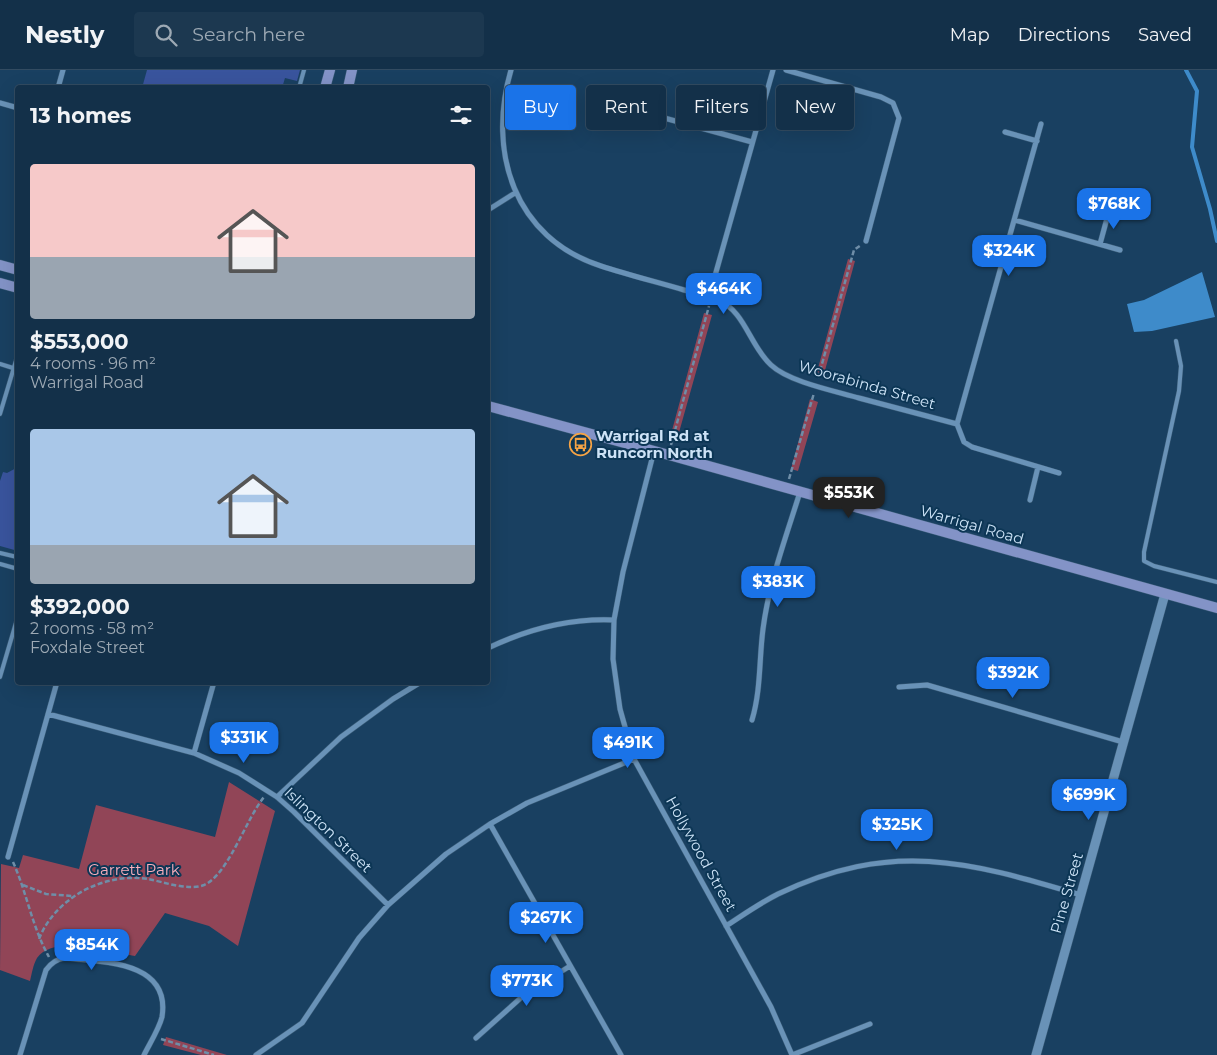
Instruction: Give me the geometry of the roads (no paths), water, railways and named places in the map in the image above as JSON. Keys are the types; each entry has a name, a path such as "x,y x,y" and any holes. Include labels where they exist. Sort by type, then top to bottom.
{"main road":[{"path":"326,85 330,70"},
{"path":"349,85 352,70"},
{"path":"0,265 15,269"},
{"path":"0,283 15,287"},
{"name":"Warrigal Road","path":"490,407 1217,608"}],"street":[{"path":"59,85 63,70"},
{"name":"Woorabinda Street","path":"511,70 501,115 502,146 507,170 515,193 533,221 552,239 577,257 600,266 709,297 728,305 739,315 760,352 772,366 816,386 957,424"},
{"path":"709,297 773,70"},
{"path":"786,70 881,97 892,103 899,118 866,241"},
{"path":"0,103 15,107"},
{"path":"666,118 752,142"},
{"path":"1041,124 957,424 964,442 972,447 1058,473"},
{"path":"1005,132 1036,141"},
{"path":"490,209 515,193"},
{"path":"1100,244 1109,211"},
{"path":"1015,220 1120,250"},
{"name":"Hollywood Street","path":"654,451 623,572 614,620 612,659 618,701 634,759 772,1007 792,1055"},
{"path":"1030,500 1038,467"},
{"path":"752,720 758,700 763,629 779,556 800,492"},
{"name":"Pine Street","path":"1036,1055 1165,594"},
{"path":"490,647 504,640 555,624 587,619 614,620"},
{"path":"8,857 56,685"},
{"path":"194,753 213,685"},
{"path":"277,797 341,737 393,699 416,685"},
{"path":"899,687 927,685 1123,742"},
{"name":"Islington Street","path":"48,714 194,753 239,773 277,797 294,812 388,905"},
{"path":"256,1055 302,1023 359,938 388,905 446,854 490,824 526,803 634,759"},
{"path":"490,824 621,1055"},
{"path":"726,926 777,895 812,880 850,868 891,861 927,860 966,864 1081,895"},
{"path":"20,1055 46,970 51,963 65,958 112,964 142,971 156,984 163,1001 162,1018 144,1055"},
{"path":"476,1038 524,995 570,966"},
{"path":"792,1055 870,1024"}],"lane":[{"path":"300,85 304,70"},
{"path":"1176,341 1181,366 1179,390 1144,552 1144,561 1154,566 1217,582"},
{"path":"0,414 15,362"},
{"path":"0,364 13,368"},
{"path":"0,553 15,557"},
{"path":"0,564 15,568"},
{"path":"0,677 15,626"}],"water":[{"path":"1202,272 1215,317 1152,331 1134,332 1127,304 1144,300"}],"waterway":[{"path":"1186,70 1197,91 1192,147 1217,241"}],"place":[{"name":"Warrigal Rd at Runcorn North","path":"580,445"}],"park label":[{"name":"Garrett Park","path":"134,870"}]}
